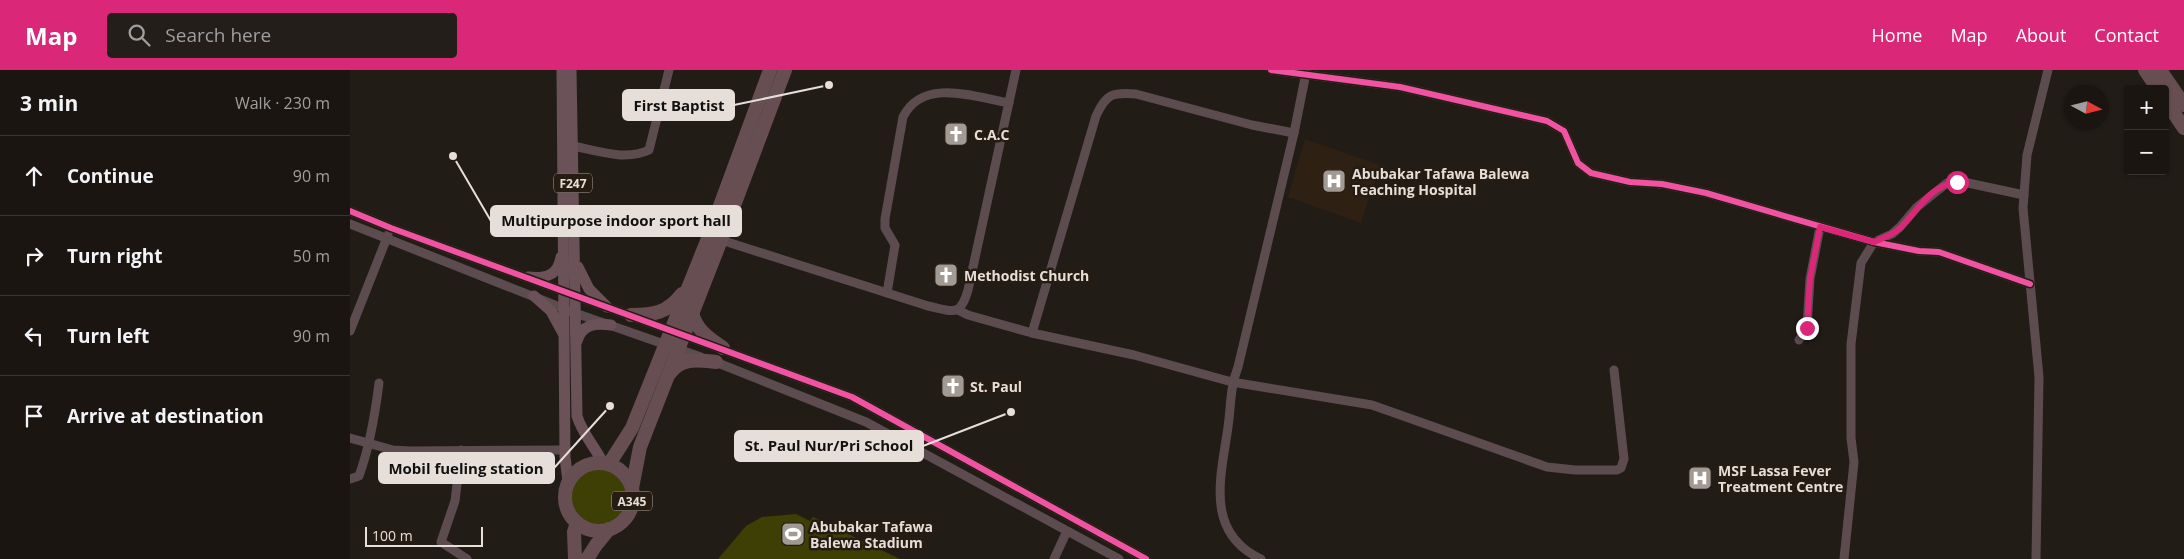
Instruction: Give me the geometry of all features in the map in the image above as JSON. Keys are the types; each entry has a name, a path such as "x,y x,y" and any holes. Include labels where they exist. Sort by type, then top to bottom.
{"highway":[{"path":"575,559 574,532 577,523 570,514 566,504 565,492 568,481 573,474 587,464 606,463 632,428 670,329 709,236 770,70"},
{"name":"A345","path":"577,523 592,530 609,529 617,526 629,513 640,447 785,70"},
{"path":"2145,70 2155,85"},
{"path":"2160,70 2184,105"},
{"path":"2169,106 2184,128"},
{"path":"631,315 655,314 664,311 689,286"},
{"path":"692,314 695,324 701,332 723,348"},
{"path":"668,376 675,366 684,362 716,362"},
{"name":"A345","path":"606,463 624,473 632,488"},
{"name":"A345","path":"587,559 609,529"}],"main road":[{"name":"F247","path":"562,70 564,291 570,311 576,345 577,416 579,424 606,463"},
{"name":"F247","path":"568,481 565,337 570,311 576,296 571,70"},
{"path":"528,277 540,278 553,273 560,263 564,246"},
{"path":"575,255 579,270 589,289 607,307"},
{"path":"534,296 551,311 565,337"},
{"path":"576,345 579,334 584,328 598,324 611,325"}],"street":[{"path":"573,146 620,155 641,154 649,150 669,70"},
{"path":"958,310 963,306 968,290 1016,70"},
{"path":"1271,70 1415,90 1547,121 1564,131 1578,163 1591,173 1630,182 1662,184 1698,191 1874,242 1919,251 1939,252 2030,284"},
{"path":"2036,559 2039,377 2023,218 2027,154 2048,70"},
{"path":"1261,559 1236,543 1228,531 1221,511 1221,475 1232,382 1238,367 1294,133 1306,74"},
{"path":"887,293 895,244 885,228 885,219 903,117 908,107 924,96 945,92 1009,103"},
{"path":"1032,333 1096,116 1102,102 1109,96 1115,94 1136,94 1252,125 1294,133"},
{"path":"1844,559 1854,462 1850,438 1850,344 1861,263 1874,242 1892,234 1917,207 1947,183 1975,184 2024,195"},
{"path":"350,211 391,228 823,385 874,408 1146,559"},
{"path":"350,224 570,311 716,362 866,422 1119,559"},
{"path":"1799,340 1807,328 1810,279 1820,227"},
{"path":"350,331 391,228"},
{"path":"721,240 928,306 951,311 958,310 1032,333 1134,355 1232,382 1249,383 1372,405 1548,467 1609,470 1621,468 1624,459 1614,370"},
{"path":"350,479 360,476 367,455 368,443 374,424 379,383"},
{"path":"350,438 393,450 566,450"},
{"path":"461,450 455,501 441,542 467,559"},
{"path":"1054,559 1067,531"}],"shaded area":[{"name":"Abubakar Tafawa Balewa Teaching Hospital","path":"1305,139 1380,165 1361,223 1288,197"},
{"path":"593,467 605,467 615,471 624,480 628,502 620,517 605,525 593,525 583,521 574,512 570,502 570,490 574,480 583,471"},
{"name":"Abubakar Tafawa Balewa Stadium","path":"796,514 810,521 813,517 900,559 718,559 746,526 762,517"}],"cycle path":[{"path":"1271,70 1400,87 1547,121 1564,131 1578,163 1591,173 1630,182 1662,184 1706,193 1874,242 1919,251 1939,252 2030,284"},
{"path":"350,211 391,228 852,397 1146,559"}],"place":[{"name":"First Baptist","path":"829,85"},
{"name":"C.A.C","path":"956,134"},
{"name":"Multipurpose indoor sport hall","path":"453,156"},
{"name":"Abubakar Tafawa Balewa Teaching Hospital","path":"1334,181"},
{"name":"Methodist Church","path":"946,275"},
{"name":"St. Paul","path":"953,386"},
{"name":"Mobil fueling station","path":"610,406"},
{"name":"St. Paul Nur/Pri School","path":"1011,412"},
{"name":"MSF Lassa Fever Treatment Centre","path":"1700,478"},
{"name":"Abubakar Tafawa Balewa Stadium","path":"793,534"}],"route":[{"path":"1807,328 1810,279 1820,227 1874,242 1892,234 1938,188 1947,183 1957,182"}]}
